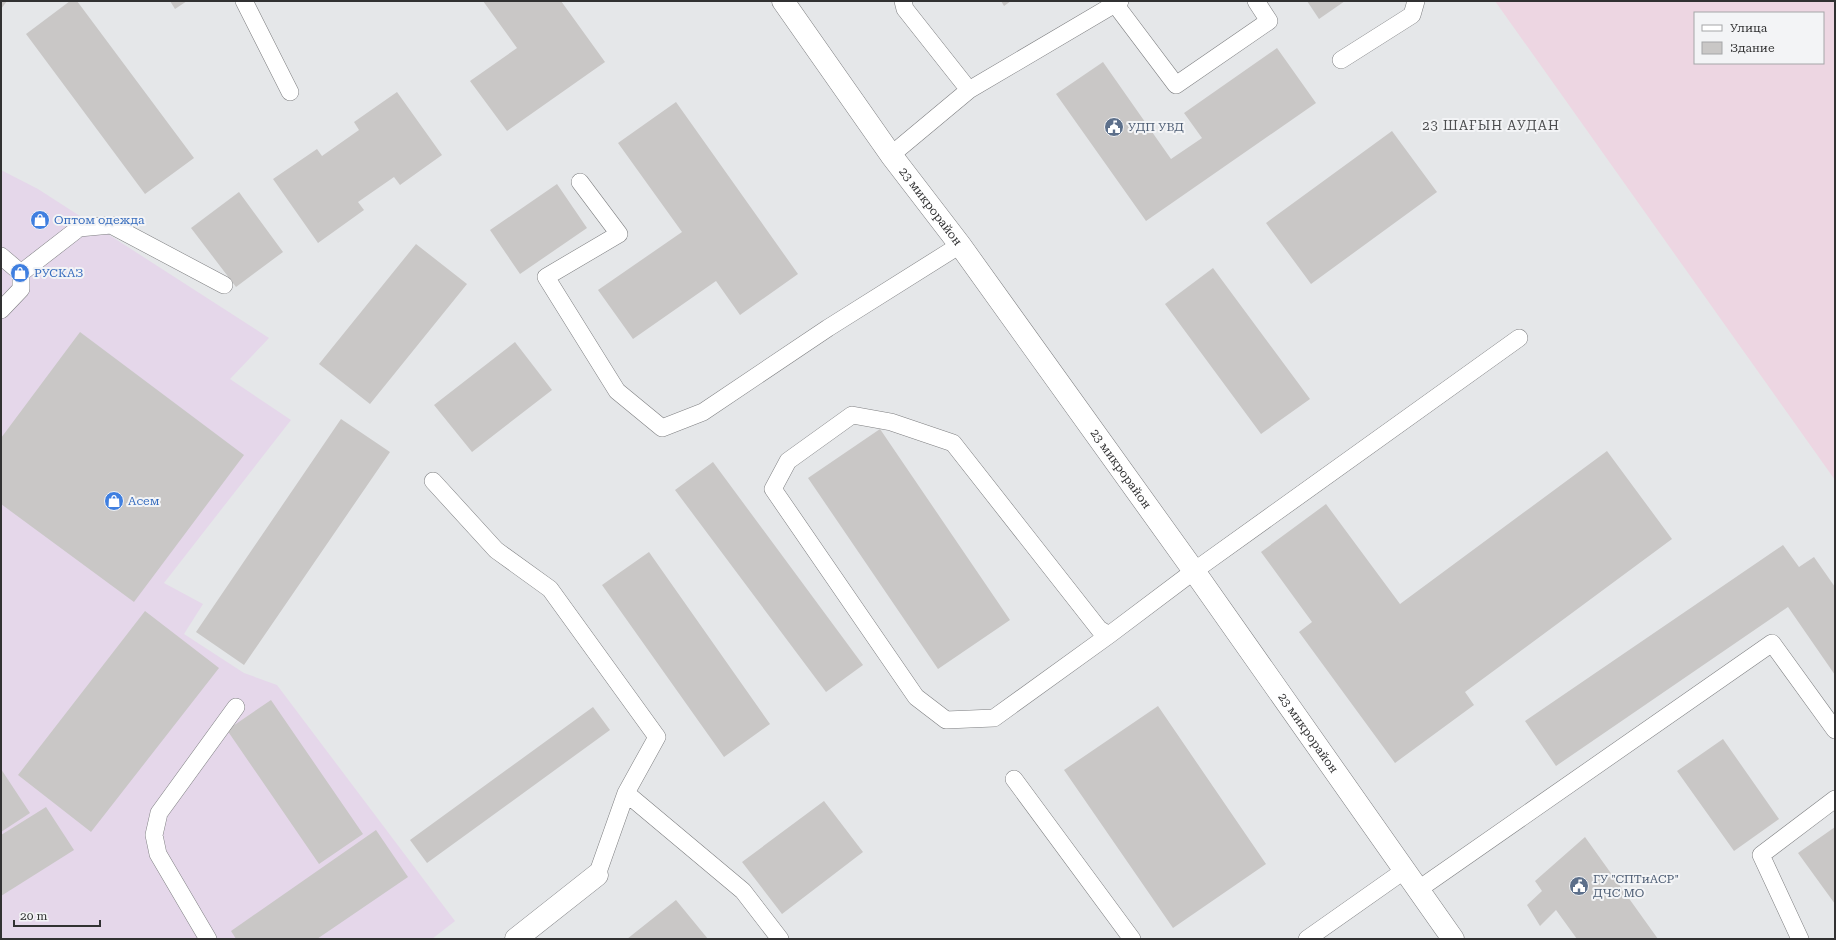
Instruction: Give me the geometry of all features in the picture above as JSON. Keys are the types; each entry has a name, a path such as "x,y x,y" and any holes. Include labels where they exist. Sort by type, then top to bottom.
{"street":[{"name":"23 микрорайон","path":"783,1 891,155 960,245 1194,570 1453,939"},
{"path":"516,939 597,875"}],"lane":[{"path":"244,1 290,92"},
{"path":"903,1 905,9 969,90"},
{"path":"891,155 969,90 1117,3 1176,85 1269,21 1256,1"},
{"path":"1341,60 1412,15 1416,1"},
{"path":"580,182 619,234 546,276 617,391 662,428 703,412 828,328 960,245"},
{"path":"20,273 79,228 111,225 224,285"},
{"path":"1,256 20,273 21,289 1,310"},
{"path":"1109,635 1099,629 953,443 891,422 852,415 788,460 773,489 916,697 946,720 994,718 1109,635 1194,570 1519,338"},
{"path":"433,481 496,550 550,589 657,737 626,793 597,875"},
{"path":"1418,890 1772,643 1835,730"},
{"path":"208,939 158,854 154,835 159,813 236,707"},
{"path":"1014,778 1132,939"},
{"path":"626,793 742,891 780,939"},
{"path":"1800,939 1761,855 1835,799"},
{"path":"1306,939 1405,870"}],"shaded area":[{"path":"1495,1 1835,1 1835,480"},
{"path":"1,170 38,189 269,338 230,379 291,420 164,583 203,604 184,634 244,673 277,685 455,921 432,939 1,939"}],"building":[{"path":"1,1 7,1 1,9"},
{"path":"70,1 77,1 194,158 145,194 26,34"},
{"path":"170,1 187,1 175,9"},
{"path":"483,1 561,1 605,62 507,131 470,81 517,48"},
{"path":"1001,1 1011,1 1004,6"},
{"path":"1307,1 1345,1 1319,19"},
{"path":"1277,48 1316,103 1146,221 1056,94 1103,62 1171,159 1202,138 1184,113"},
{"path":"397,92 442,155 400,185 394,177 358,202 364,210 318,243 273,179 317,149 322,156 359,130 354,122"},
{"path":"676,102 798,274 740,315 716,281 633,339 598,290 682,232 618,143"},
{"path":"1392,131 1437,192 1311,284 1266,223"},
{"path":"557,184 587,228 520,274 490,230"},
{"path":"239,192 283,252 236,287 191,228"},
{"path":"416,244 467,284 370,404 319,364"},
{"path":"1213,268 1310,399 1261,434 1165,304"},
{"path":"80,332 244,455 134,602 1,504 1,438"},
{"path":"515,342 552,390 472,452 434,405"},
{"path":"341,419 390,452 244,665 196,632"},
{"path":"880,429 1010,620 938,669 808,478"},
{"path":"1607,451 1672,539 1465,692 1474,705 1395,763 1299,632 1312,622 1261,552 1326,504 1400,604"},
{"path":"713,462 863,665 826,692 675,490"},
{"path":"1783,545 1799,567 1814,557 1835,587 1835,675 1788,607 1556,766 1525,721"},
{"path":"649,552 770,724 724,757 602,585"},
{"path":"145,611 219,668 91,832 18,775"},
{"path":"271,700 363,834 319,864 227,730"},
{"path":"1158,706 1266,864 1173,928 1064,770"},
{"path":"593,707 610,730 427,863 410,840"},
{"path":"1723,739 1779,819 1734,851 1677,771"},
{"path":"1,769 30,813 1,832"},
{"path":"824,801 863,852 782,914 742,862"},
{"path":"46,807 74,850 1,896 1,835"},
{"path":"1835,827 1835,904 1798,853"},
{"path":"376,830 408,877 317,939 236,939 231,931"},
{"name":"ГУ \"СПТиАСР\" ДЧС МО","path":"1585,837 1658,939 1577,939 1556,910 1540,926 1527,905 1542,891 1535,881"},
{"path":"676,900 708,939 627,939"}],"place":[{"name":"УДП УВД","path":"1114,127"},
{"name":"Оптом одежда","path":"40,220"},
{"name":"РУСКАЗ","path":"20,273"},
{"name":"Асем","path":"114,501"},
{"name":"ГУ \"СПТиАСР\" ДЧС МО","path":"1579,886"}],"district":[{"name":"23 ШАҒЫН АУДАН","path":"1491,125"}]}
